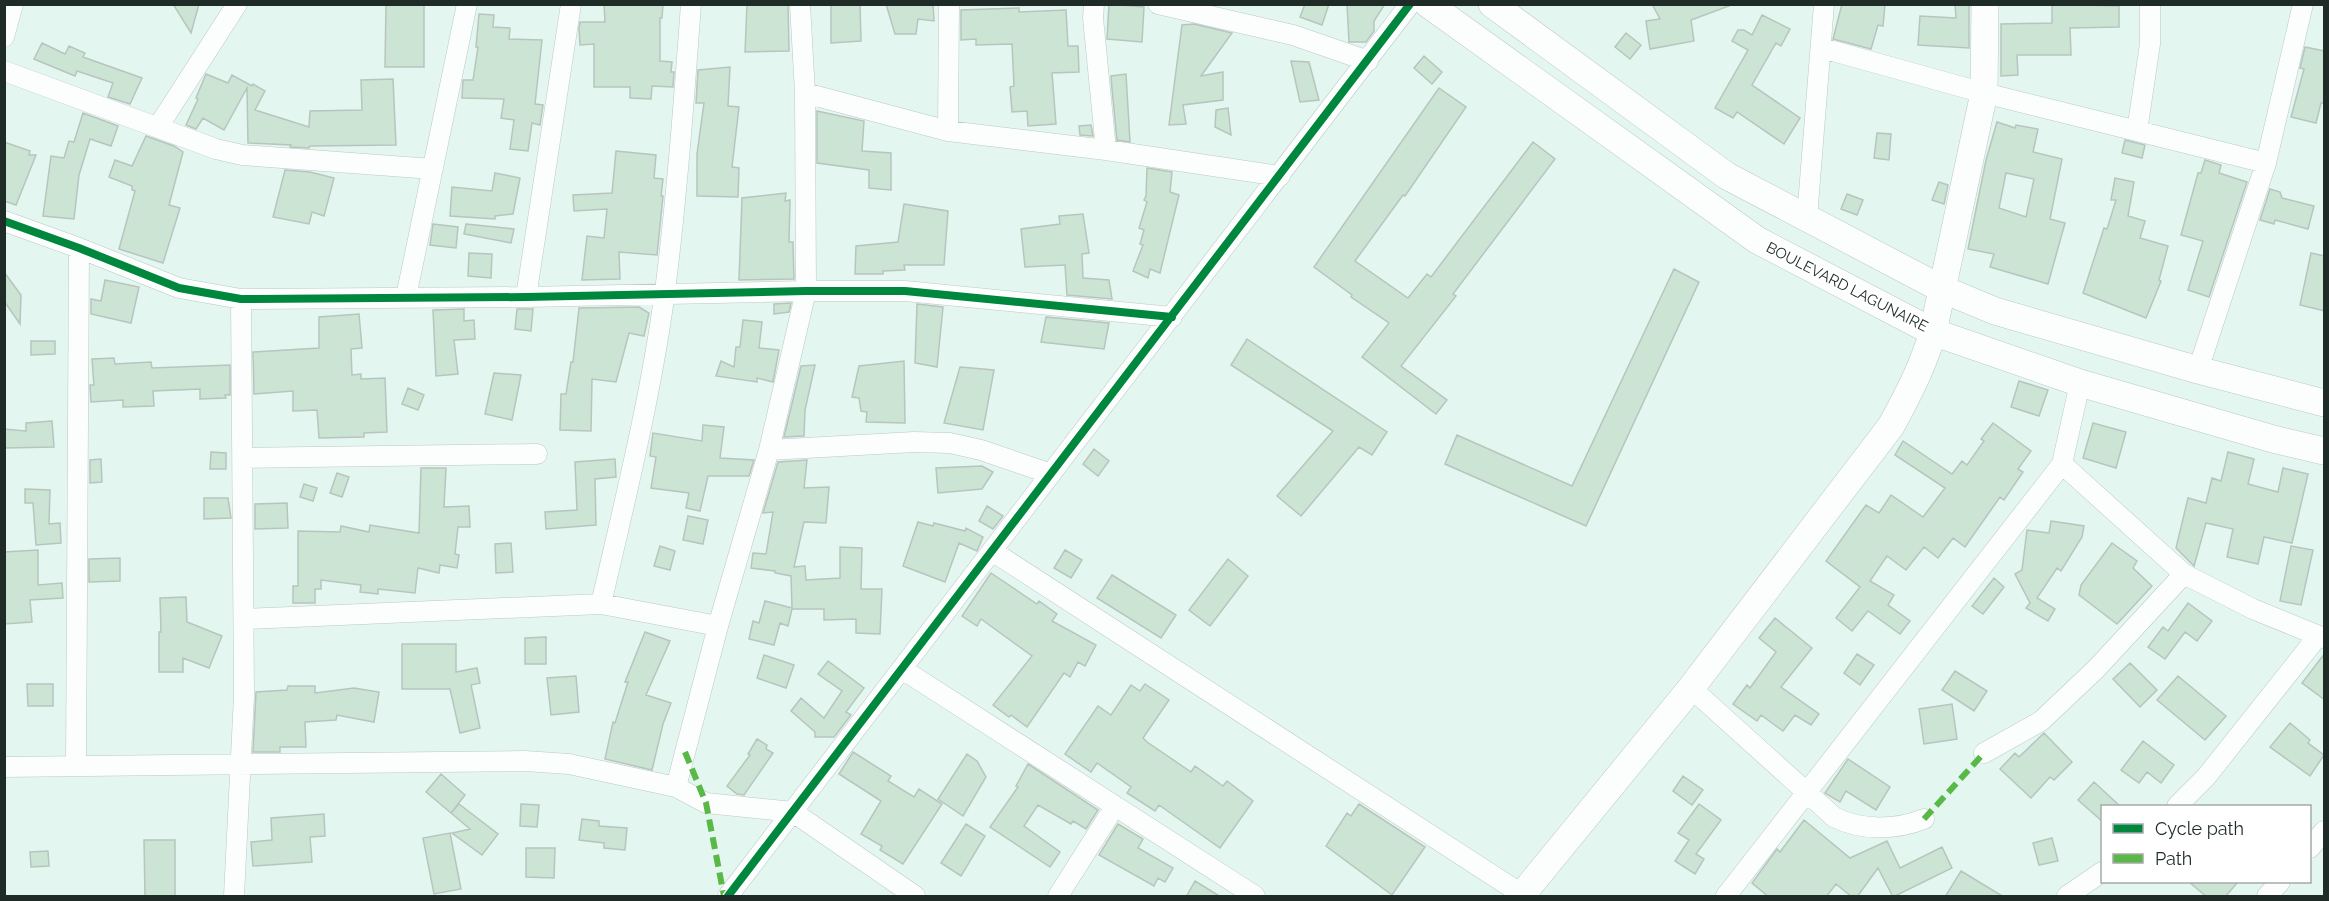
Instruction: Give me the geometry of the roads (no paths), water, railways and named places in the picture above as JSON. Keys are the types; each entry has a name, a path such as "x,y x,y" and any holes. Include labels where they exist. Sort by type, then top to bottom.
{"main road":[{"name":"BOULEVARD LAGUNAIRE","path":"1428,4 1757,240 1933,332 2080,383 2273,439 2325,451"},
{"path":"1492,4 1728,176 1942,289 1995,311 2198,370 2325,403"},
{"path":"1522,896 1691,688 1891,426 1910,393 1925,359 1933,332 1984,93 1985,4"}],"street":[{"path":"4,37 13,4"},
{"path":"158,127 237,4"},
{"path":"406,297 467,4"},
{"path":"526,297 571,4"},
{"path":"601,604 636,451 664,293 679,170 691,4"},
{"path":"676,787 718,626 769,450 806,291 804,93 800,4"},
{"path":"948,131 949,4"},
{"path":"1094,4 1093,18 1106,150"},
{"path":"1158,4 1293,34 1368,61"},
{"path":"728,897 1410,4"},
{"path":"1807,218 1824,4"},
{"path":"2137,131 2150,44 2150,4"},
{"path":"2198,370 2266,163 2303,4"},
{"path":"1822,48 1984,93 2266,163"},
{"path":"4,72 216,149 242,155 433,169"},
{"path":"804,93 948,131 1106,150 1280,176"},
{"path":"4,221 179,288 241,299 526,297 806,291 938,293 1172,317"},
{"path":"76,766 79,248"},
{"path":"234,897 244,696 241,299"},
{"path":"1726,897 2062,464 2080,383"},
{"path":"769,450 914,442 950,444 981,450 1051,474"},
{"path":"244,458 537,454"},
{"path":"2062,464 2184,574 2253,609 2321,637 2206,777 2179,805"},
{"path":"992,551 1522,896"},
{"path":"1984,753 2041,721 2096,669 2184,574"},
{"path":"244,619 601,604 718,626"},
{"path":"902,669 1255,897"},
{"path":"1691,688 1834,817 1844,822 1879,827 1910,825 1924,819"},
{"path":"4,767 525,760 569,764 676,787 706,803 793,812 915,897"},
{"path":"1058,897 1115,806"},
{"path":"2311,847 2325,831"},
{"path":"2067,897 2101,873"},
{"path":"2267,897 2279,883"}]}
